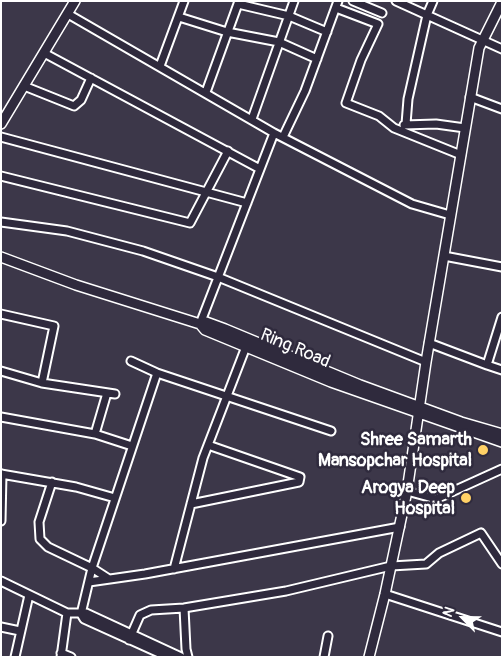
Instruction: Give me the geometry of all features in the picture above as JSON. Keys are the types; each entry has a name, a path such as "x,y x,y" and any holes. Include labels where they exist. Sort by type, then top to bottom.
{"main road":[{"path":"1,124 75,1"},
{"path":"368,657 385,594 407,491 429,343 479,48 502,2"},
{"name":"Ring Road","path":"1,257 76,285 200,324 205,330 248,342 331,382 419,411 502,442"},
{"path":"419,411 502,434"}],"street":[{"path":"160,66 184,1"},
{"path":"252,119 294,1"},
{"path":"353,1 382,13"},
{"path":"396,1 502,49"},
{"path":"406,124 408,99 427,14 433,1"},
{"path":"206,92 238,3 289,16 327,32"},
{"path":"283,137 305,91 337,5 378,24 361,60 346,102 379,116 394,128 461,155"},
{"path":"68,14 283,137 412,204 450,216"},
{"path":"179,17 227,32 280,42 317,59"},
{"path":"44,54 260,169"},
{"path":"24,86 74,106 81,100 90,78"},
{"path":"470,97 502,108"},
{"path":"394,128 406,124 436,124 465,128"},
{"path":"200,324 274,132"},
{"path":"1,137 247,203"},
{"path":"1,176 190,222 228,152"},
{"path":"1,222 77,234 143,251 218,276 426,362"},
{"path":"444,256 502,267"},
{"path":"1,314 54,326 42,383"},
{"path":"487,365 502,317"},
{"path":"174,569 208,446 248,342"},
{"path":"429,343 502,370"},
{"path":"131,361 156,373 331,431"},
{"path":"1,371 42,383 111,393 95,434"},
{"path":"156,373 92,568 81,614 84,619 181,657"},
{"path":"1,417 95,434 132,446"},
{"path":"191,504 299,482 300,477 208,446"},
{"path":"407,491 436,499 502,469"},
{"path":"1,521 2,474 52,482 115,498"},
{"path":"52,482 39,522 40,539 48,547 92,568 109,579"},
{"path":"89,582 174,569 400,527"},
{"path":"130,637 140,615 151,610 184,608 286,591 391,566 426,564 439,552 481,533 502,564"},
{"path":"1,582 67,613 81,614"},
{"path":"385,594 502,632"},
{"path":"16,657 28,595"},
{"path":"184,608 188,657"},
{"path":"67,613 61,655 71,657"},
{"path":"1,627 20,631"},
{"path":"324,657 328,636"},
{"path":"130,637 168,657"}],"place":[{"name":"Shree Samarth Mansopchar Hospital","path":"483,450"},
{"name":"Arogya Deep Hospital","path":"466,498"}]}
